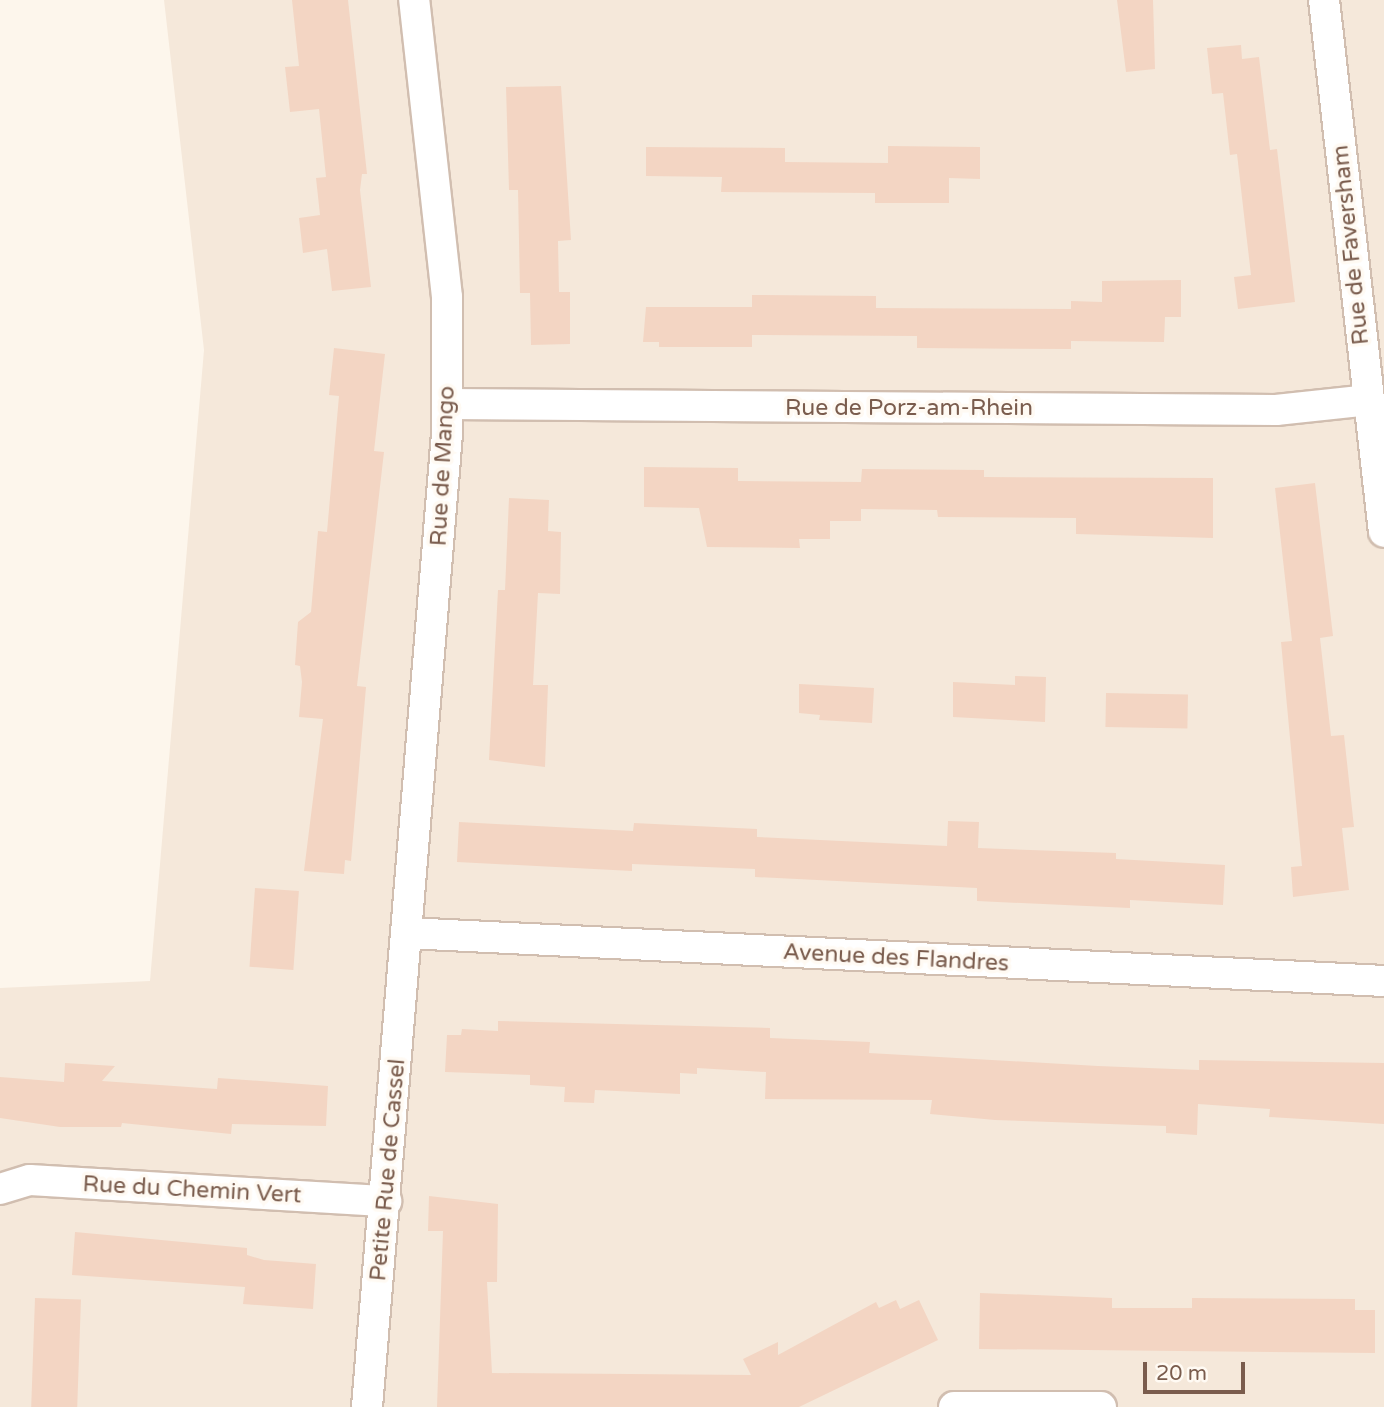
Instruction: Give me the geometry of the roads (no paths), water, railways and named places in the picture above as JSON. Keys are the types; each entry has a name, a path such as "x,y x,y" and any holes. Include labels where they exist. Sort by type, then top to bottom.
{"street":[{"name":"Rue de Mango","path":"407,933 448,404 447,297 414,0"},
{"name":"Rue de Faversham","path":"1324,0 1384,532"},
{"name":"Rue de Porz-am-Rhein","path":"448,404 1276,410 1369,400"},
{"name":"Avenue des Flandres","path":"407,933 1384,981"},
{"name":"Petite Rue de Cassel","path":"367,1407 407,933"},
{"name":"Rue du Chemin Vert","path":"0,1189 30,1180 386,1202"},
{"path":"954,1407 1101,1407"}]}
